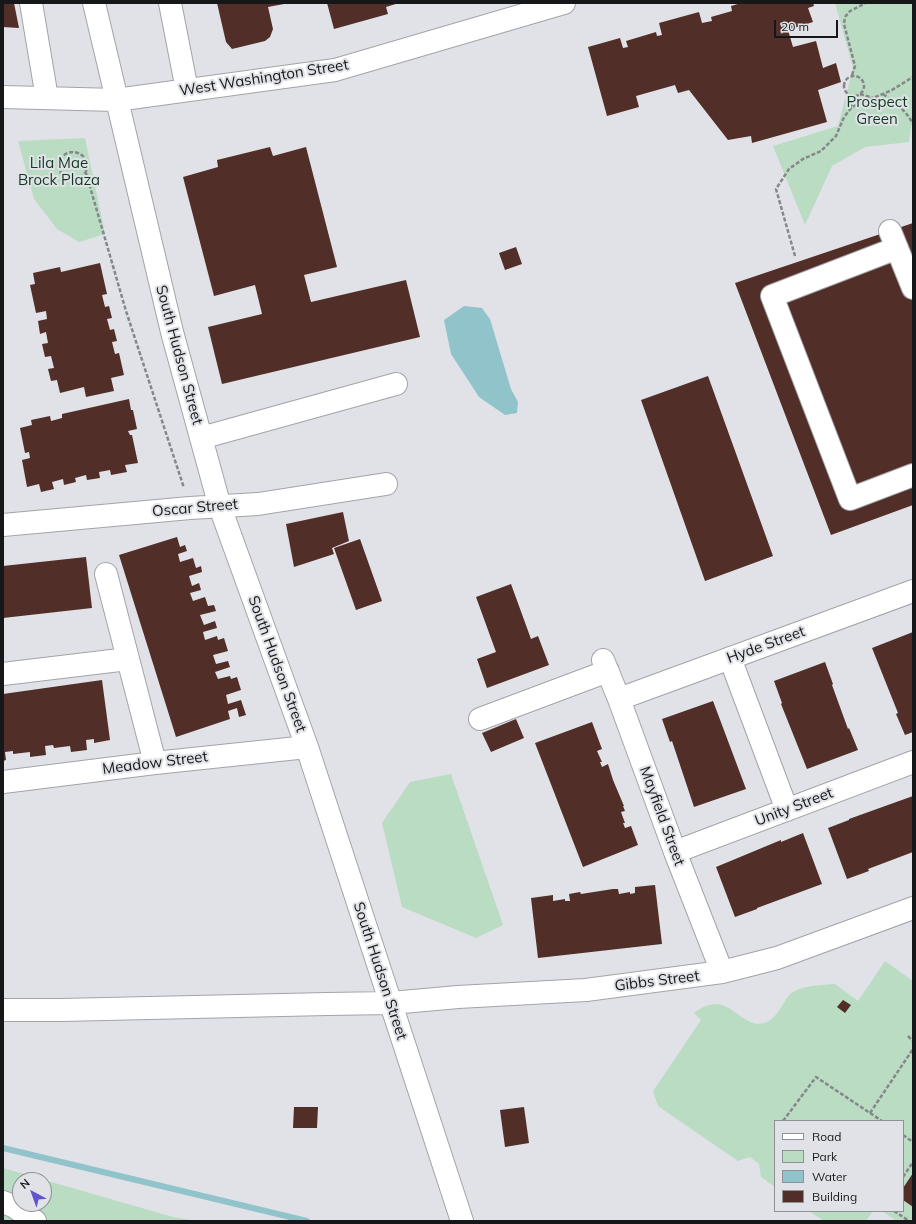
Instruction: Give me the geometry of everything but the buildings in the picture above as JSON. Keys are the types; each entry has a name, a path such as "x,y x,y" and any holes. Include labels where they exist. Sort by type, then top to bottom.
{"street":[{"path":"31,3 47,98"},
{"name":"South Hudson Street","path":"94,3 172,332 220,507 307,747 462,1221"},
{"path":"170,3 187,90"},
{"name":"West Washington Street","path":"3,97 116,100 335,70 564,3"},
{"path":"913,288 894,240 772,296 850,499 913,475"},
{"path":"201,438 396,384"},
{"name":"Oscar Street","path":"3,525 274,502 386,484"},
{"path":"106,574 155,763"},
{"name":"Hyde Street","path":"619,699 913,591"},
{"path":"730,658 787,810"},
{"path":"3,674 128,660"},
{"name":"Mayfield Street","path":"480,719 606,666 675,852 722,972"},
{"name":"Meadow Street","path":"3,782 155,763 307,747"},
{"name":"Unity Street","path":"675,852 913,762"},
{"name":"Gibbs Street","path":"3,1010 391,1003 458,997 586,990 722,972 778,958 913,908"},
{"path":"3,1202 13,1206 35,1221"}],"path":[{"path":"852,75 855,66 844,24 845,17 850,11 866,3"},
{"path":"849,110 851,103 856,96 860,94 864,86 863,81 858,76 852,75 845,79 843,87 847,94 856,96"},
{"path":"795,256 776,189 789,170 803,158 821,151 836,136 844,117 852,107 892,90 913,77"},
{"path":"860,94 873,98"},
{"path":"882,94 899,106 913,124"},
{"path":"86,173 81,179 74,181 68,180 62,176 59,170 61,158 66,153 78,152 83,156 88,166 86,173 126,311 185,493"},
{"path":"908,1036 913,1041"},
{"path":"870,1113 913,1049"},
{"path":"784,1120 816,1076 880,1120"},
{"path":"904,1136 913,1142"},
{"path":"904,1176 913,1162"},
{"path":"896,1212 909,1221"}],"green space":[{"name":"Prospect Green","path":"835,3 913,3 913,122 909,142 865,147 832,166 805,225 773,146 838,126 853,68"},
{"name":"Lila Mae Brock Plaza","path":"85,138 105,234 79,242 57,229 34,199 18,141"},
{"path":"451,774 503,925 476,938 402,907 382,823 410,782"},
{"path":"885,961 913,981 913,1173 904,1186 904,1120 774,1120 774,1186 761,1177 759,1164 750,1157 738,1161 658,1106 653,1091 701,1020 694,1013 706,1006 716,1004 725,1006 748,1021 764,1023 778,1013 786,999 793,992 808,987 835,984 858,1001"},
{"path":"3,1168 17,1172 12,1172 12,1212 52,1212 52,1182 173,1217 196,1221 3,1221"},
{"path":"904,1201 913,1207 913,1221 897,1221 884,1212 904,1212"},
{"path":"810,1212 872,1212 866,1221 824,1221"}],"water":[{"path":"464,306 482,308 490,319 511,389 518,402 517,413 505,415 479,397 451,354 444,320"}],"waterway":[{"path":"3,1148 307,1221"}]}
